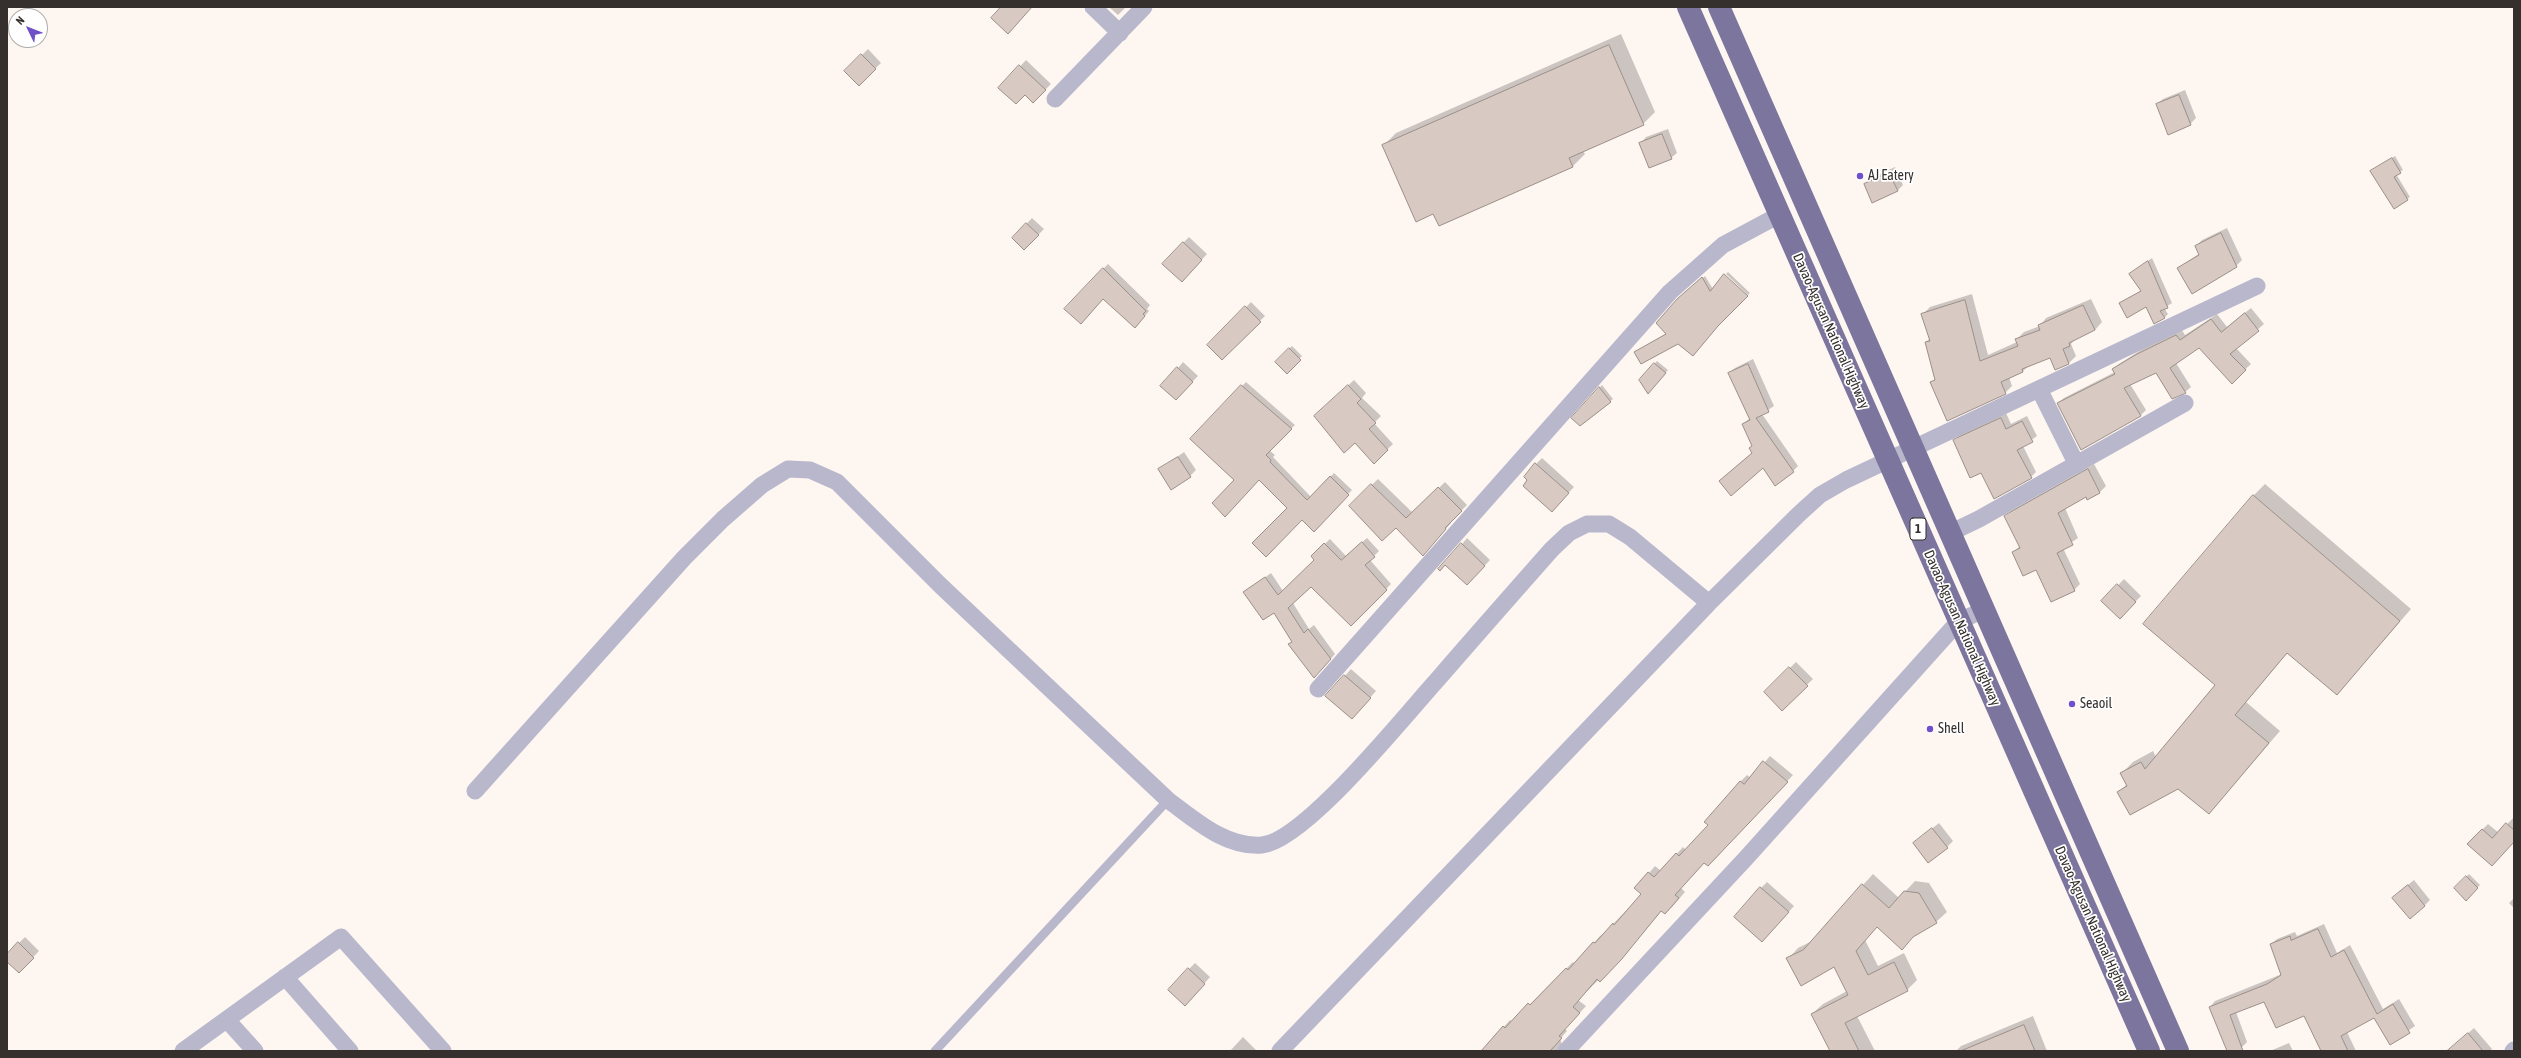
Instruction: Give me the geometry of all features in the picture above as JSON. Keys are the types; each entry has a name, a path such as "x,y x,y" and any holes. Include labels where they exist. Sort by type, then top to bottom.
{"highway":[{"name":"Davao-Agusan National Highway","path":"1688,7 2149,1051"},
{"name":"Davao-Agusan National Highway","path":"1719,7 2178,1051"},
{"path":"1747,141 1772,130"}],"street":[{"path":"1093,7 1120,33"},
{"path":"1055,99 1144,7"},
{"path":"1318,689 1670,292 1723,245 1779,215"},
{"path":"1280,1051 1709,603 1820,495 1846,480 1912,448 2257,286"},
{"path":"2039,389 2076,465"},
{"path":"1950,533 2076,465 2185,403"},
{"path":"474,791 684,558 723,519 762,485 788,469 810,470 837,482 941,586 1168,800 1202,825 1232,842 1262,845 1288,834 1313,815 1350,778 1552,549 1569,533 1587,524 1609,524 1630,537 1709,603"},
{"path":"1566,1051 1747,857 1959,621 1984,610"},
{"path":"183,1051 341,937 443,1051"},
{"path":"285,977 350,1051"},
{"path":"227,1020 254,1051"}],"lane":[{"path":"935,1051 1168,800"}],"building":[{"path":"1001,7 1032,7 1008,34 991,18"},
{"path":"1609,45 1644,125 1569,158 1573,167 1439,226 1433,214 1416,222 1382,145"},
{"path":"861,54 876,69 859,86 844,71"},
{"path":"1019,65 1046,90 1033,103 1025,95 1016,104 998,88"},
{"path":"2179,95 2191,125 2168,135 2156,104"},
{"path":"1662,134 1672,159 1649,168 1639,143"},
{"path":"2392,158 2401,173 2394,177 2408,200 2394,209 2370,171"},
{"path":"1889,173 1898,191 1872,203 1864,184"},
{"path":"1026,223 1039,235 1024,250 1012,238"},
{"path":"2221,233 2237,267 2192,294 2177,268 2199,255 2195,246"},
{"path":"1183,242 1202,260 1182,282 1162,264"},
{"path":"2148,261 2168,308 2160,311 2165,318 2154,324 2146,307 2127,318 2119,303 2141,291 2129,274"},
{"path":"1103,268 1146,311 1143,314 1145,316 1135,328 1103,299 1081,324 1064,309"},
{"path":"1724,274 1748,296 1718,326 1693,356 1678,344 1641,364 1634,352 1666,334 1656,323 1677,299 1702,277 1710,291"},
{"path":"1965,300 1980,361 2018,346 2015,339 2040,330 2038,325 2083,305 2095,330 2069,343 2070,346 2063,349 2069,364 2055,370 2050,358 2022,369 2023,372 2001,382 2006,394 1947,421 1930,382 1935,380 1925,342 1930,341 1921,314"},
{"path":"1245,306 1261,322 1222,360 1207,345"},
{"path":"2245,313 2259,331 2230,354 2246,370 2232,384 2199,348 2170,368 2186,393 2172,399 2156,373 2124,388 2141,416 2081,450 2057,403 2115,374 2112,369 2137,354 2176,335 2180,340 2211,319 2221,332"},
{"path":"1289,348 1301,360 1287,374 1275,362"},
{"path":"1654,363 1666,373 1648,394 1639,380"},
{"path":"1748,364 1769,412 1756,418 1794,472 1775,486 1763,468 1731,496 1719,481 1752,453 1749,448 1752,446 1742,424 1750,420 1728,373"},
{"path":"1177,367 1193,382 1176,400 1160,386"},
{"path":"1241,385 1292,429 1266,455 1271,460 1270,462 1307,500 1330,476 1349,495 1314,532 1302,520 1266,557 1252,543 1287,508 1259,480 1225,517 1212,503 1234,480 1190,439"},
{"path":"1348,385 1361,399 1357,403 1376,423 1369,429 1388,450 1374,464 1355,443 1344,453 1314,416"},
{"path":"1599,387 1611,402 1580,426 1571,418"},
{"path":"2001,418 2006,429 2022,421 2033,442 2017,450 2032,478 1994,499 1981,473 1970,478 1953,440"},
{"path":"1178,457 1191,477 1171,490 1158,469"},
{"path":"1535,463 1569,493 1552,512 1523,486 1527,480 1524,477"},
{"path":"2088,469 2100,493 2087,500 2086,497 2058,513 2073,545 2057,553 2075,591 2051,602 2036,570 2023,576 2012,552 2020,548 2004,516"},
{"path":"1371,484 1406,518 1438,487 1462,511 1445,528 1446,529 1423,556 1396,528 1382,541 1349,506"},
{"path":"2253,495 2400,621 2337,695 2287,653 2235,715 2269,743 2209,814 2178,789 2130,815 2117,792 2127,786 2120,773 2141,762 2145,769 2215,685 2143,624"},
{"path":"1362,542 1375,557 1365,565 1387,590 1351,626 1311,587 1288,608 1304,633 1308,629 1331,659 1314,678 1288,644 1292,642 1274,613 1263,620 1243,592 1265,577 1278,595 1314,560 1311,556 1324,543 1341,560"},
{"path":"1461,543 1485,566 1467,585 1445,565 1440,571 1438,569"},
{"path":"2117,584 2136,602 2120,619 2101,601"},
{"path":"1789,667 1808,686 1782,711 1764,692"},
{"path":"1344,675 1371,698 1352,719 1325,696"},
{"path":"1763,761 1788,782 1708,866 1704,863 1675,895 1679,898 1665,914 1661,911 1621,960 1600,982 1597,979 1573,1007 1580,1013 1559,1036 1562,1038 1550,1051 1481,1051 1503,1026 1505,1028 1528,1003 1530,1005 1566,968 1568,970 1593,942 1595,943 1613,923 1614,925 1641,894 1634,888 1648,872 1654,877 1676,853 1679,856 1708,825 1704,822 1740,781 1744,784"},
{"path":"2506,823 2514,830 2514,842 2492,866 2467,844 2482,829 2492,838"},
{"path":"1932,828 1948,848 1928,863 1913,843"},
{"path":"2466,876 2478,888 2466,901 2454,888"},
{"path":"1862,884 1889,908 1904,891 1919,893 1937,923 1913,937 1902,950 1877,927 1856,951 1868,975 1894,962 1908,991 1845,1023 1859,1051 1830,1051 1811,1014 1848,995 1834,967 1801,986 1786,958 1803,950"},
{"path":"2408,885 2425,906 2410,919 2392,898"},
{"path":"1760,887 1789,912 1762,942 1734,917"},
{"path":"2318,929 2331,957 2344,950 2377,1014 2393,1004 2410,1033 2390,1045 2374,1018 2341,1036 2348,1051 2321,1051 2304,1016 2276,1028 2264,1002 2230,1015 2243,1051 2227,1051 2209,1007 2267,984 2281,975 2270,944 2290,936 2291,940"},
{"path":"18,942 34,958 19,973 7,962 7,954"},
{"path":"1188,968 1205,984 1185,1006 1168,990"},
{"path":"2024,1025 2035,1051 1961,1051"},
{"path":"2468,1033 2483,1051 2447,1051"}],"place":[{"name":"AJ Eatery","path":"1860,176"},
{"name":"Seaoil","path":"2072,704"},
{"name":"Shell","path":"1930,729"}]}
